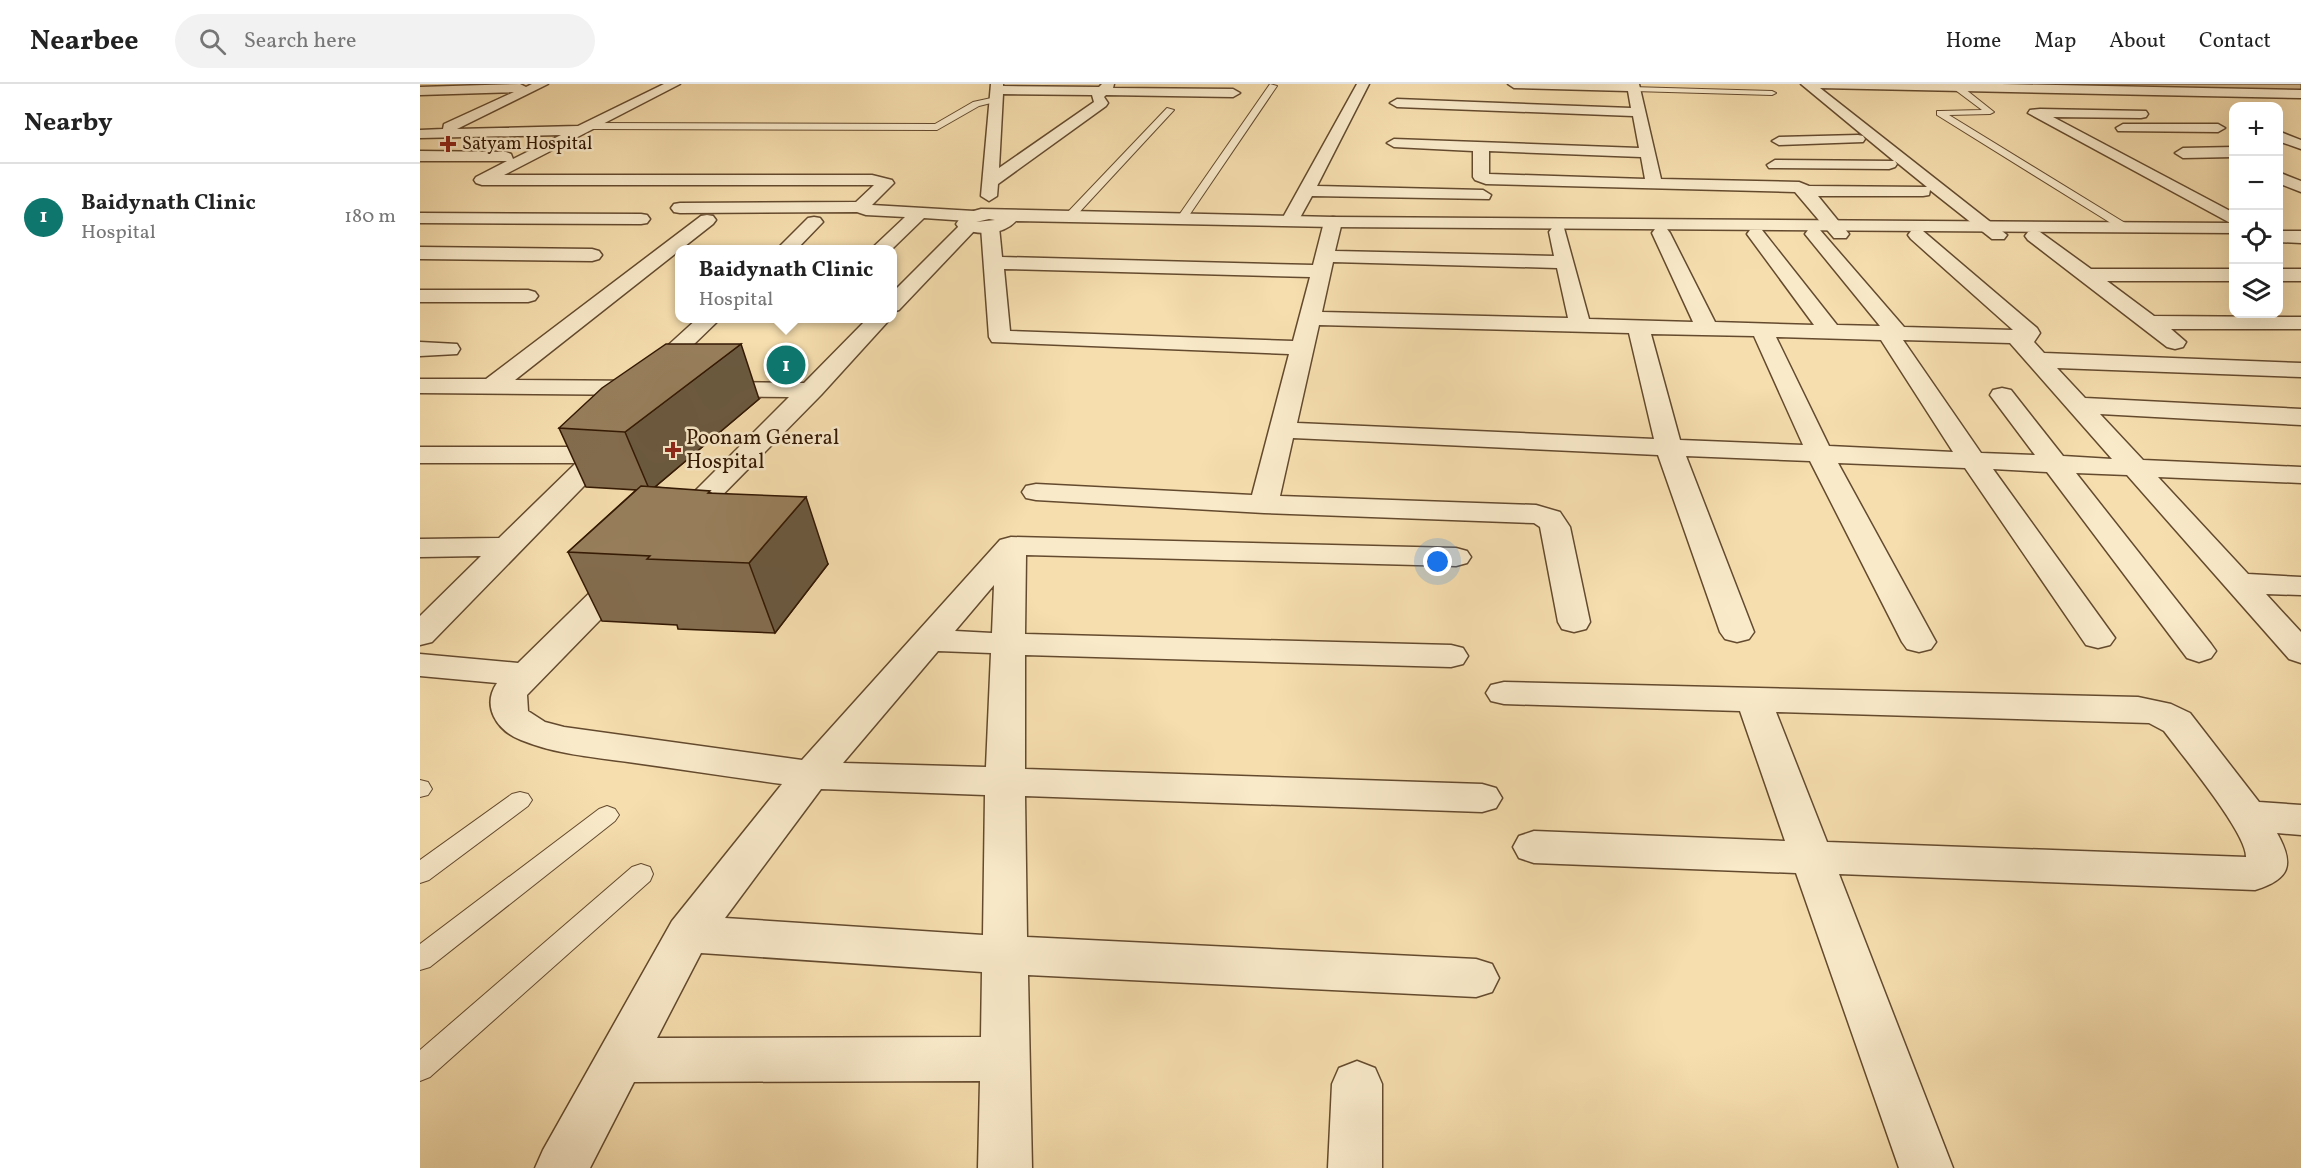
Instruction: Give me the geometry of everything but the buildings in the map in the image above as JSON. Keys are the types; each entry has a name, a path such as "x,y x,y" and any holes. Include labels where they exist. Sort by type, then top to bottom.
{"street":[{"path":"674,84 482,180 872,180 886,183 860,207"},
{"path":"1290,221 1363,84"},
{"path":"1514,84 1556,85 1635,94"},
{"path":"1794,84 1923,191 1982,231"},
{"path":"1807,84 1982,231"},
{"path":"1814,84 2301,94"},
{"path":"420,91 538,86"},
{"path":"420,140 538,86"},
{"path":"1888,86 1904,101"},
{"path":"990,183 1101,103 1097,97 1106,88"},
{"path":"1146,100 1214,102 1223,100 1237,89 1106,88 997,91 988,220 1000,337 1302,348"},
{"path":"1635,94 1480,106 1397,103 1480,106 1556,120 1556,109 1635,94"},
{"path":"1635,94 1640,142 1654,184"},
{"path":"2229,131 2218,121 2187,114 2035,113 2229,217"},
{"path":"2123,128 2218,121"},
{"path":"420,134 589,128"},
{"path":"1483,139 1434,145 1396,136 1483,139 1535,165 1592,182 1793,187 1805,191 1923,191"},
{"path":"2283,137 2300,144"},
{"path":"1483,139 1481,177 1488,228"},
{"path":"1779,141 1858,139"},
{"path":"2155,140 2229,150"},
{"path":"1306,191 1484,187 1535,165 1585,150 1640,142"},
{"path":"2283,144 2300,144"},
{"path":"1430,162 1434,145"},
{"path":"1585,150 1592,182"},
{"path":"2183,153 2229,150"},
{"path":"420,156 506,157"},
{"path":"1775,165 1889,164"},
{"path":"2283,180 2301,189"},
{"path":"2283,190 2301,189"},
{"path":"1805,191 1837,230"},
{"path":"680,208 860,207 874,212 988,220 1332,226 1982,231 2229,228"},
{"path":"884,245 919,214"},
{"path":"897,302 988,220 1070,216 1290,221 1332,226"},
{"path":"420,218 641,219"},
{"path":"490,387 707,220"},
{"path":"789,245 814,222"},
{"path":"1264,504 1332,226"},
{"path":"1488,228 1558,232 1814,234 1837,230 1917,235 1982,231 2034,236 2229,236"},
{"path":"1558,232 1580,325"},
{"path":"1661,233 1707,329"},
{"path":"1756,234 1831,332"},
{"path":"1814,234 1893,334 1973,461 2098,638"},
{"path":"1310,318 2028,337 2029,333 1917,235"},
{"path":"2034,236 2175,342"},
{"path":"420,253 592,255"},
{"path":"993,263 1565,262"},
{"path":"2086,275 2229,275"},
{"path":"2283,275 2301,275"},
{"path":"420,296 528,296"},
{"path":"2149,322 2301,324"},
{"path":"420,635 599,454 707,323"},
{"path":"876,323 509,692 510,716 532,731 564,740 811,775 1482,798"},
{"path":"1638,327 1669,447 1737,632"},
{"path":"1762,330 1820,454 1919,642"},
{"path":"2017,337 2301,652"},
{"path":"420,349 449,350"},
{"path":"2039,360 2301,370"},
{"path":"420,386 490,387 635,408 676,388 812,390"},
{"path":"2002,395 2199,651"},
{"path":"2079,405 2301,417"},
{"path":"1282,430 2301,475"},
{"path":"420,455 599,454"},
{"path":"2273,474 2301,500"},
{"path":"1035,492 1264,504 1536,514 1550,518 1555,527 1574,622"},
{"path":"1011,546 1456,557"},
{"path":"562,1168 688,934 811,775 1011,546"},
{"path":"1005,1168 1005,782 1011,546"},
{"path":"420,548 507,547"},
{"path":"2239,583 2301,586"},
{"path":"929,640 1451,656"},
{"path":"420,665 527,675"},
{"path":"1504,693 2138,709 2158,712 2178,722 2247,816 2267,852 2267,866 2255,874 1533,847"},
{"path":"1753,699 1926,1168"},
{"path":"2247,816 2301,820"},
{"path":"688,934 1005,955 1476,978"},
{"path":"620,1060 1006,1059"},
{"path":"1355,1168 1357,1084"}],"lane":[{"path":"1182,218 1273,86"},
{"path":"1957,87 1990,112 1947,112 1940,113 1941,116 2126,228"},
{"path":"589,128 937,127 997,91"},
{"path":"1635,94 1772,93"},
{"path":"1070,216 1170,110"},
{"path":"420,873 520,800"},
{"path":"420,959 607,815"},
{"path":"420,1068 641,874"}],"shaded area":[{"path":"1990,84 2301,84 2301,93"}],"place":[{"name":"Satyam Hospital","path":"448,144"},
{"name":"Baidynath Clinic","path":"786,365"},
{"name":"Poonam General Hospital","path":"673,450"}]}
